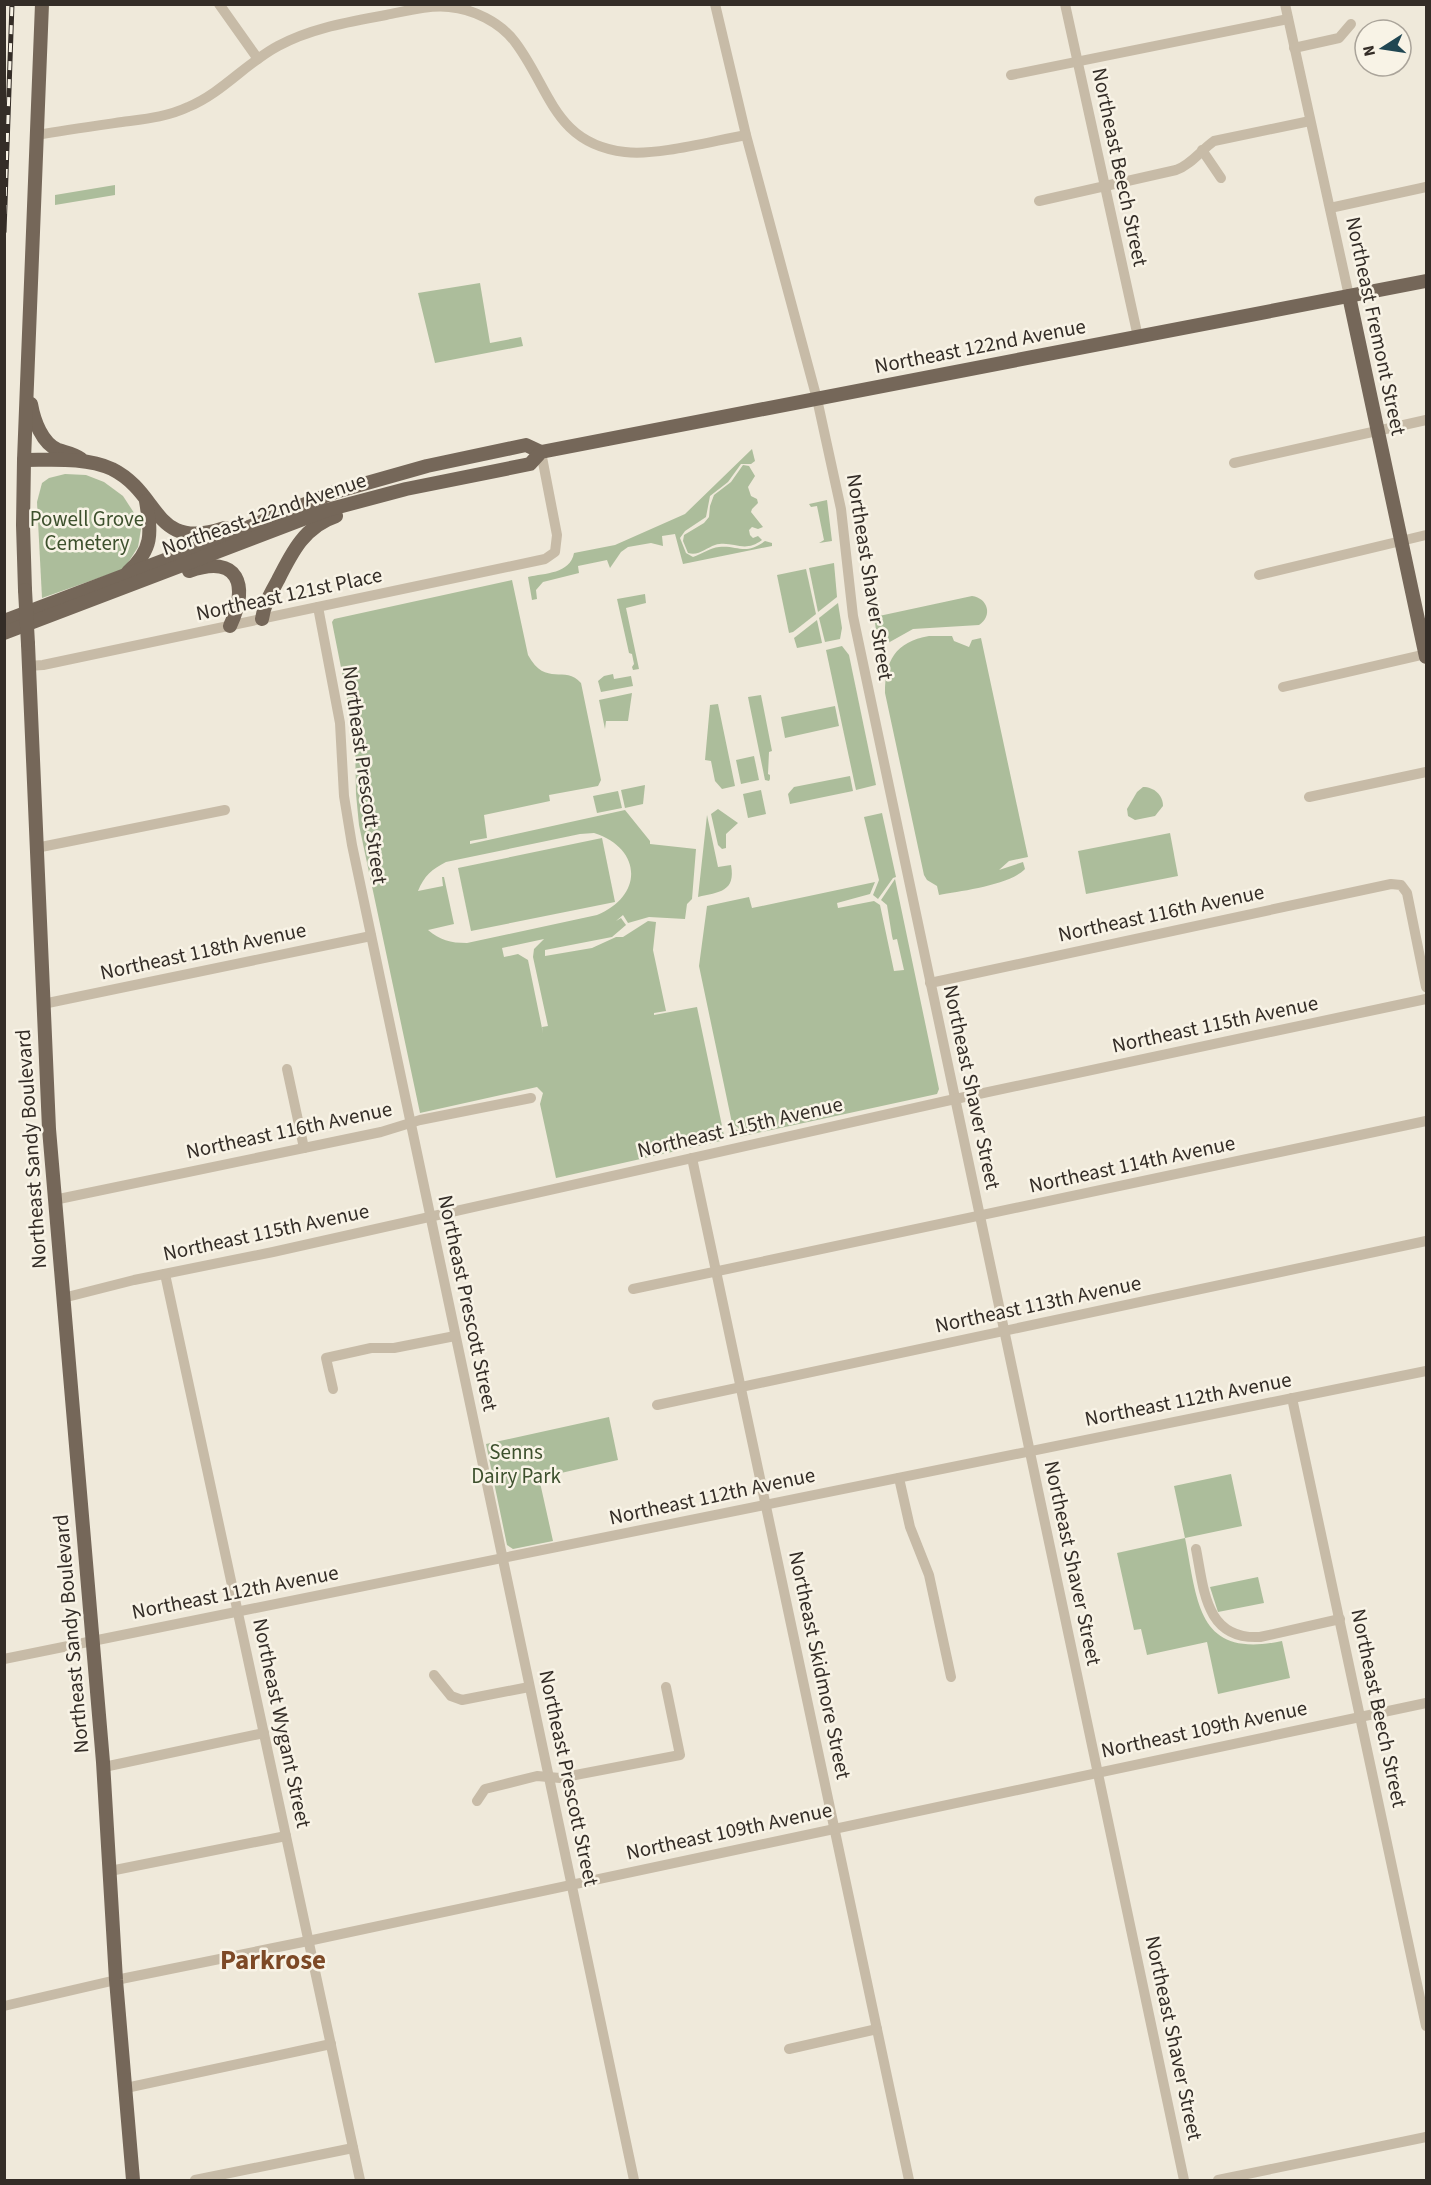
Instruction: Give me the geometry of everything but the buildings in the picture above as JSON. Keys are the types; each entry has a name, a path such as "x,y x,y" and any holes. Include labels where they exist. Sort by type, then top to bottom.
{"main road":[{"name":"Northeast Sandy Boulevard","path":"42,4 24,460 23,525 28,666 54,1200 104,1767 116,1980 133,2181"},
{"name":"Northeast 122nd Avenue","path":"4,621 335,492 427,466 526,445 541,452 1426,281"},
{"name":"Northeast Fremont Street","path":"1349,296 1426,656"},
{"path":"27,382 34,418 40,432 56,449 116,471 131,483 167,524 184,534 201,535 226,528 246,528"},
{"name":"Northeast 122nd Avenue","path":"4,633 327,510 406,489 530,464 541,452"},
{"path":"24,460 86,461"},
{"path":"262,619 264,606 294,549 312,528 324,520 406,489"},
{"path":"124,575 139,562 148,544 150,522 146,501"},
{"path":"163,572 184,573 211,565 227,568 238,582 240,592 240,602 230,626"}],"street":[{"path":"219,4 258,59"},
{"name":"Northeast Shaver Street","path":"715,4 746,135 817,399 841,509 853,615 1184,2181"},
{"name":"Northeast Beech Street","path":"1065,4 1138,337"},
{"name":"Northeast Fremont Street","path":"1285,4 1349,296"},
{"path":"37,135 164,116 205,99 278,46 328,26 427,7 467,9 486,18 514,41 550,104 564,122 592,143 614,150 635,153 746,135"},
{"path":"1011,75 1288,19"},
{"path":"1294,48 1339,38 1351,24"},
{"path":"1039,201 1183,168 1214,141 1310,121"},
{"path":"1202,150 1221,178"},
{"path":"1330,208 1426,187"},
{"path":"1234,463 1426,420"},
{"name":"Northeast 121st Place","path":"28,666 156,642 545,559 555,552 557,535 541,452"},
{"path":"1259,575 1426,535"},
{"name":"Northeast Prescott Street","path":"318,607 340,723 347,820 634,2181"},
{"path":"1283,687 1426,656"},
{"path":"1309,797 1426,772"},
{"path":"36,848 225,810"},
{"name":"Northeast 116th Avenue","path":"930,983 1391,884 1401,885 1407,893 1426,987"},
{"name":"Northeast 118th Avenue","path":"43,1004 371,936"},
{"name":"Northeast 115th Avenue","path":"63,1298 955,1099 1426,999"},
{"path":"288,1069 304,1148"},
{"name":"Northeast 116th Avenue","path":"54,1200 381,1132 410,1123 531,1098"},
{"name":"Northeast 114th Avenue","path":"633,1289 1426,1121"},
{"name":"Northeast Skidmore Street","path":"692,1158 909,2181"},
{"name":"Northeast 113th Avenue","path":"657,1405 1426,1241"},
{"name":"Northeast Wygant Street","path":"165,1274 360,2181"},
{"path":"333,1389 326,1358 371,1348 394,1348 455,1336"},
{"name":"Northeast 112th Avenue","path":"4,1659 1426,1371"},
{"name":"Northeast Beech Street","path":"1292,1398 1426,2026"},
{"path":"899,1478 910,1527 929,1575 951,1677"},
{"path":"1196,1549 1208,1607 1217,1621 1231,1631 1247,1637 1260,1637 1340,1619"},
{"path":"434,1675 451,1696 462,1700 530,1687"},
{"path":"477,1801 485,1789 537,1776 560,1778 680,1755 666,1687"},
{"name":"Northeast 109th Avenue","path":"4,2006 116,1980 1426,1703"},
{"path":"104,1767 264,1733"},
{"path":"110,1871 286,1836"},
{"path":"789,2049 877,2029"},
{"path":"126,2088 331,2044"},
{"path":"1218,2181 1426,2137"},
{"path":"195,2181 353,2148"}],"green space":[{"path":"115,185 115,195 55,205 55,195"},
{"path":"480,283 490,343 521,337 523,346 435,363 418,293"},
{"path":"752,449 755,461 751,464 741,464 728,482 710,496 706,517 685,531 680,538 686,553 693,557 719,547 747,549 765,541 772,543 772,546 683,564 675,534 662,536 663,546 651,543 628,547 621,552 610,568 607,560 578,566 579,573 543,582 536,590 537,599 532,600 528,577 562,569 572,560 574,553 615,545 685,514"},
{"path":"743,465 749,466 755,476 748,487 751,496 757,499 758,503 751,512 763,527 758,529 752,527 749,530 750,535 753,538 758,536 762,540 750,546 721,544 699,553 688,553 683,541 684,535 704,523 709,517 714,495 731,482"},
{"name":"Powell Grove Cemetery","path":"65,474 86,475 104,482 123,496 138,519 141,529 138,547 124,569 42,598 37,502 42,483 49,478"},
{"path":"827,500 832,541 819,543 824,540 817,506 811,507 809,504"},
{"path":"834,563 837,597 818,612 809,568"},
{"path":"806,569 816,614 789,633 777,575"},
{"path":"512,580 528,655 542,671 568,675 581,683 601,780 598,786 549,795 550,801 484,815 487,838 470,841 470,844 625,810 650,844 696,849 692,899 687,904 685,919 649,917 628,923 623,915 616,921 621,918 626,925 612,937 545,950 545,956 592,948 616,937 623,937 648,921 656,922 653,950 666,1011 654,1013 654,1015 697,1007 725,1140 556,1178 540,1104 543,1093 537,1087 420,1113 359,825 355,738 332,622 334,619","holes":["594,833 610,840 621,849 628,861 631,873 629,885 623,896 612,907 597,915 467,943 446,940 428,930 454,924 444,877 442,877 443,886 418,891 426,877 446,862","544,939 534,949 533,957 548,1026 542,1027 543,1033 528,960 518,954 504,957 502,948"]},
{"path":"645,594 646,603 626,608 639,669 633,670 632,654 629,653 617,599"},
{"path":"972,596 982,600 987,608 986,617 979,625 913,629 888,643 881,642 877,637 875,623 879,616"},
{"path":"838,603 842,628 840,639 825,642 819,618"},
{"path":"817,620 822,643 797,648 794,638"},
{"path":"929,636 952,636 954,641 969,647 972,640 981,638 1028,857 1009,861 999,870 1023,862 1025,869 1018,875 985,887 939,895 937,886 927,880 924,875 885,693 887,671 894,655 908,643"},
{"path":"842,646 849,655 876,785 856,790 826,650"},
{"path":"613,674 614,679 631,676 633,686 601,692 598,681 604,676"},
{"path":"632,693 628,721 606,721 605,729 599,700"},
{"path":"761,695 772,751 769,752 769,781 765,780 748,697"},
{"path":"718,704 735,786 722,789 715,781 711,761 705,760 710,705"},
{"path":"835,706 839,726 785,738 781,717"},
{"path":"754,756 759,780 741,784 736,760"},
{"path":"850,776 853,791 790,804 788,794 794,787"},
{"path":"645,785 643,804 625,808 621,790"},
{"path":"1143,787 1157,792 1163,806 1155,816 1135,820 1128,816 1127,809 1137,792"},
{"path":"761,790 766,814 748,818 743,794"},
{"path":"618,791 622,808 597,813 593,796"},
{"path":"718,809 738,823 726,834 726,848 722,849 718,845 711,814"},
{"path":"882,813 896,877 878,899 873,895 879,880 864,817"},
{"path":"707,815 718,867 731,865 732,874 731,881 724,889 698,897"},
{"path":"1170,833 1178,876 1086,894 1078,851"},
{"path":"602,838 615,902 471,931 458,868"},
{"path":"895,879 939,1089 937,1094 734,1138 731,1127 746,1134 732,1123 699,966 707,906 749,897 752,908 875,882 870,894 837,903 838,908 874,901 880,905 894,971 904,970 897,939 893,940 887,905 881,900"},
{"name":"Senns Dairy Park","path":"609,1417 618,1460 539,1478 553,1541 513,1549 507,1545 486,1444"},
{"path":"1231,1474 1242,1526 1185,1538 1174,1486"},
{"path":"1185,1538 1199,1604 1206,1621 1217,1633 1233,1642 1254,1644 1282,1641 1290,1678 1218,1694 1207,1642 1147,1655 1141,1629 1134,1630 1117,1553"},
{"path":"1258,1577 1264,1603 1218,1612 1210,1587"}],"railway":[{"path":"4,232 12,4"}],"district":[{"name":"Parkrose","path":"273,1960"}]}
